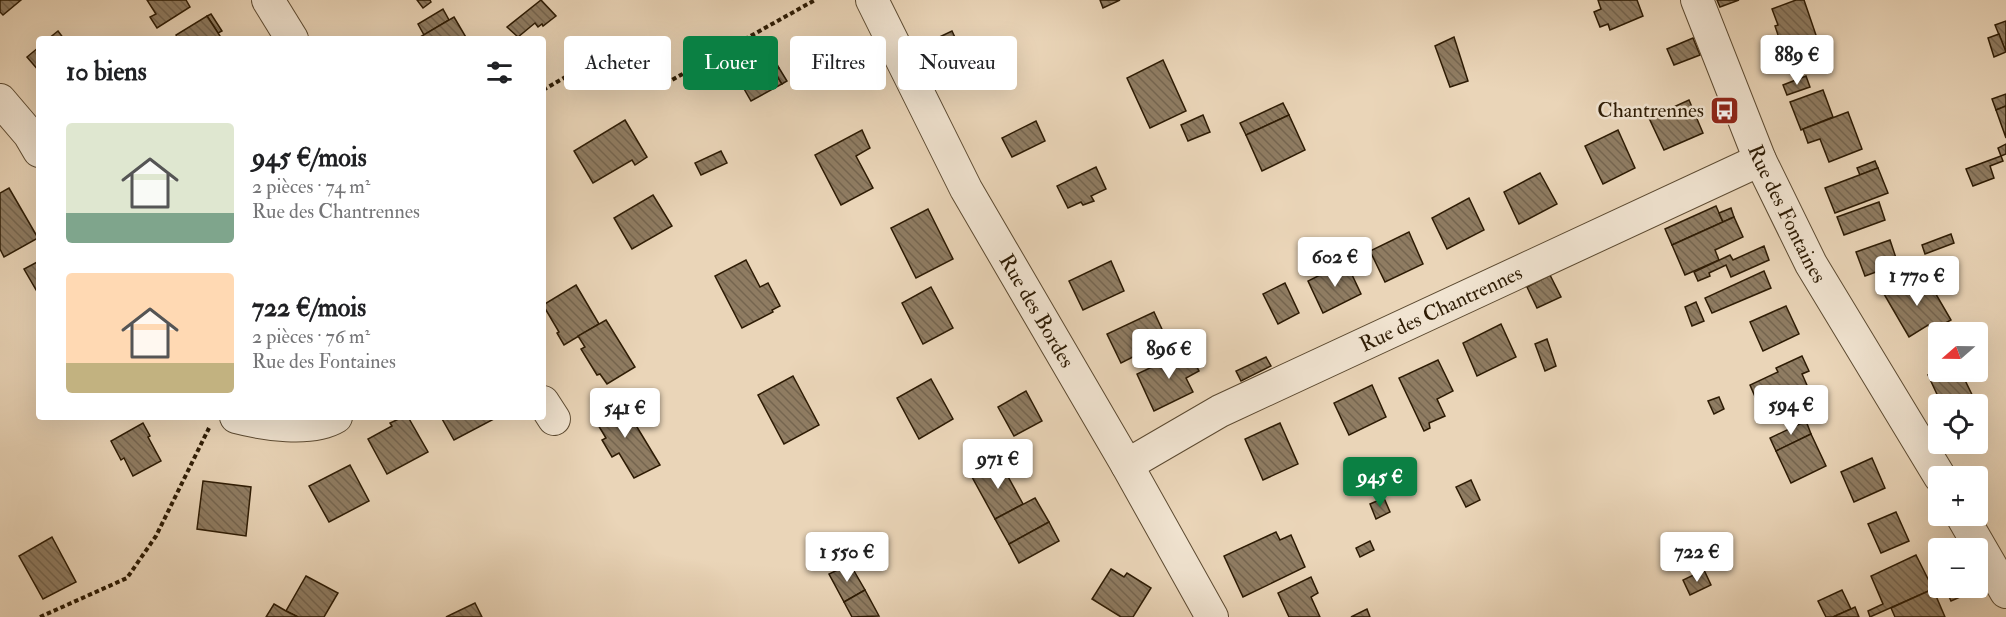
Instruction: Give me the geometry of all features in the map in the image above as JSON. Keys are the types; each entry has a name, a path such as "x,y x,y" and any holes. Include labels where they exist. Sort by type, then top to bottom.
{"street":[{"path":"268,0 290,36"},
{"name":"Rue des Bordes","path":"872,0 966,189 1212,617"},
{"name":"Rue des Fontaines","path":"1697,0 1760,160 1811,264 1933,466"},
{"path":"0,100 29,134 36,146"},
{"name":"Rue des Chantrennes","path":"1126,465 1220,411 1760,160"},
{"path":"223,422 288,427 331,420"},
{"path":"1968,526 2006,592"}],"path":[{"path":"546,88 593,61 663,85 815,0"},
{"path":"40,617 127,578 156,536 223,422"}],"building":[{"path":"0,0 21,0 3,15 0,12"},
{"path":"147,0 186,0 190,7 157,28 150,17 156,14"},
{"path":"417,0 430,0 431,2 423,8"},
{"path":"541,0 556,16 543,26 542,24 538,27 535,23 519,36 507,27"},
{"path":"1100,0 1120,0 1103,8"},
{"path":"1598,0 1637,0 1643,16 1610,30 1608,24 1600,27 1594,12 1601,9"},
{"path":"1717,0 1739,0 1720,7"},
{"path":"1796,0 1804,0 1818,41 1784,53 1772,9"},
{"path":"443,9 449,20 424,35 418,24"},
{"path":"211,14 222,31 218,33 207,16"},
{"path":"207,16 220,36 176,36"},
{"path":"454,17 465,36 422,36"},
{"path":"2006,21 2006,52 1995,25"},
{"path":"58,31 62,36 52,36"},
{"path":"952,31 954,36 941,36"},
{"path":"1999,34 2006,52 1994,57 1988,38"},
{"path":"1454,37 1468,81 1450,87 1435,46"},
{"path":"1693,38 1700,55 1674,65 1667,49"},
{"path":"1818,41 1823,55 1789,67 1784,53"},
{"path":"36,50 36,68 27,57"},
{"path":"1163,60 1186,111 1150,128 1127,78"},
{"path":"778,69 787,81 782,84 778,78"},
{"path":"1806,76 1810,87 1787,95 1783,85"},
{"path":"745,90 771,90 751,101"},
{"path":"1823,90 1833,117 1801,130 1790,102"},
{"path":"2006,94 2006,106 1996,110 1992,99"},
{"path":"1689,100 1703,133 1664,150 1649,118"},
{"path":"1283,103 1289,115 1246,135 1240,123"},
{"path":"2006,106 2006,138 1996,110"},
{"path":"1848,112 1862,149 1829,162 1820,139 1808,143 1803,129"},
{"path":"1203,115 1210,132 1188,141 1181,125"},
{"path":"1289,115 1305,150 1262,171 1246,135"},
{"path":"625,120 647,157 635,165 632,160 593,183 574,151"},
{"path":"1036,121 1045,141 1012,157 1002,138"},
{"path":"862,130 870,148 856,156 873,188 841,205 815,155"},
{"path":"1618,130 1635,168 1603,184 1585,146"},
{"path":"2006,144 2006,154 2001,156 1998,148"},
{"path":"721,151 727,163 701,175 695,163"},
{"path":"2001,156 2003,161 1990,166 1994,178 1973,186 1966,169"},
{"path":"1875,161 1878,168 1860,175 1857,168"},
{"path":"1096,167 1106,189 1091,196 1094,201 1083,205 1081,202 1068,208 1057,186"},
{"path":"1878,168 1888,193 1835,213 1825,188"},
{"path":"1540,173 1557,204 1519,224 1504,192"},
{"path":"9,188 36,235 36,239 4,257 0,249 0,193"},
{"path":"653,195 672,226 632,249 614,218"},
{"path":"1469,198 1484,230 1447,249 1432,218"},
{"path":"1879,202 1885,220 1844,235 1837,217"},
{"path":"1716,206 1723,222 1672,245 1665,229"},
{"path":"1731,208 1734,217 1723,222 1719,213"},
{"path":"928,209 953,259 916,278 891,228"},
{"path":"1734,217 1743,237 1715,250 1719,260 1685,275 1672,245"},
{"path":"1409,232 1423,264 1385,282 1370,251"},
{"path":"1951,234 1954,243 1925,254 1922,245"},
{"path":"1890,240 1898,264 1865,276 1856,252"},
{"path":"1764,246 1769,260 1731,277 1726,265 1698,281 1694,272 1730,255 1733,260"},
{"path":"746,260 760,287 768,283 780,306 742,328 715,276"},
{"path":"1111,261 1124,291 1083,310 1069,281"},
{"path":"1346,262 1361,294 1323,313 1308,281"},
{"path":"36,263 36,290 24,269"},
{"path":"1764,271 1771,288 1712,313 1705,298"},
{"path":"1550,275 1561,297 1537,308 1527,287"},
{"path":"1917,275 1927,293 1933,289 1951,320 1928,322 1928,325 1909,337 1884,294"},
{"path":"1285,283 1299,313 1278,324 1263,294"},
{"path":"576,285 599,324 564,345 546,310 546,303"},
{"path":"931,287 953,328 923,344 902,303"},
{"path":"1696,302 1704,321 1692,326 1685,307"},
{"path":"1786,306 1799,334 1763,351 1750,322"},
{"path":"1154,312 1167,340 1121,363 1107,334"},
{"path":"606,320 635,367 607,384 600,374 597,375 581,349 585,347 578,336"},
{"path":"1501,324 1516,357 1477,376 1463,343"},
{"path":"1547,339 1556,366 1545,371 1535,344"},
{"path":"1188,350 1199,371 1186,378 1193,392 1154,411 1137,374"},
{"path":"1802,356 1809,371 1802,374 1811,394 1784,406 1781,399 1760,408 1750,385 1778,372 1776,368"},
{"path":"1266,357 1271,366 1241,381 1236,371"},
{"path":"1438,360 1453,391 1437,399 1445,416 1429,423 1430,428 1424,431 1399,378"},
{"path":"793,376 819,425 784,444 758,395"},
{"path":"931,379 953,419 919,439 897,398"},
{"path":"1931,382 1966,382 1972,394 1937,394"},
{"path":"1372,385 1386,417 1349,435 1334,403"},
{"path":"1026,391 1042,421 1014,436 998,407"},
{"path":"1719,397 1724,409 1714,414 1708,401"},
{"path":"620,399 660,465 634,478 619,453 612,457 602,440 606,438 592,415"},
{"path":"396,420 410,420 428,452 387,474 368,439 392,426 390,423"},
{"path":"443,420 492,420 454,440"},
{"path":"1806,421 1811,434 1776,451 1770,438"},
{"path":"143,423 161,461 133,476 124,458 121,460 111,441"},
{"path":"1280,423 1298,464 1263,480 1245,439"},
{"path":"1811,434 1826,466 1791,483 1776,451"},
{"path":"1872,458 1885,488 1854,502 1841,472"},
{"path":"1000,462 1023,504 995,519 972,477"},
{"path":"350,465 369,501 329,522 309,486"},
{"path":"1471,480 1480,500 1466,507 1456,487"},
{"path":"203,481 251,487 246,536 197,529"},
{"path":"1035,498 1049,522 1009,544 995,519"},
{"path":"1384,498 1390,512 1376,519 1370,504"},
{"path":"1896,512 1909,541 1881,553 1868,524"},
{"path":"1049,522 1059,541 1019,563 1009,544"},
{"path":"1276,532 1280,540 1291,535 1305,567 1243,597 1224,556"},
{"path":"52,537 76,582 43,599 19,556"},
{"path":"1370,541 1374,550 1360,557 1356,548"},
{"path":"1916,555 1928,579 1928,591 1870,617 1868,611 1883,604 1871,576"},
{"path":"850,564 865,590 844,602 829,574"},
{"path":"1111,569 1124,577 1127,573 1151,588 1133,617 1121,617 1092,599"},
{"path":"1704,570 1711,585 1690,595 1683,580"},
{"path":"306,576 338,593 324,617 298,617 286,611"},
{"path":"1311,577 1318,593 1311,597 1320,617 1289,617 1278,593"},
{"path":"865,590 879,616 852,617 844,602"},
{"path":"1842,590 1851,609 1833,617 1826,617 1818,601"},
{"path":"1928,591 1928,598 1937,598 1945,617 1895,617 1891,608"},
{"path":"475,603 482,617 446,617"},
{"path":"274,604 286,611 298,617 266,617"},
{"path":"1855,607 1859,617 1833,617 1851,609"},
{"path":"1367,609 1370,617 1351,617"}],"place":[{"name":"Chantrennes","path":"1725,110"}]}
